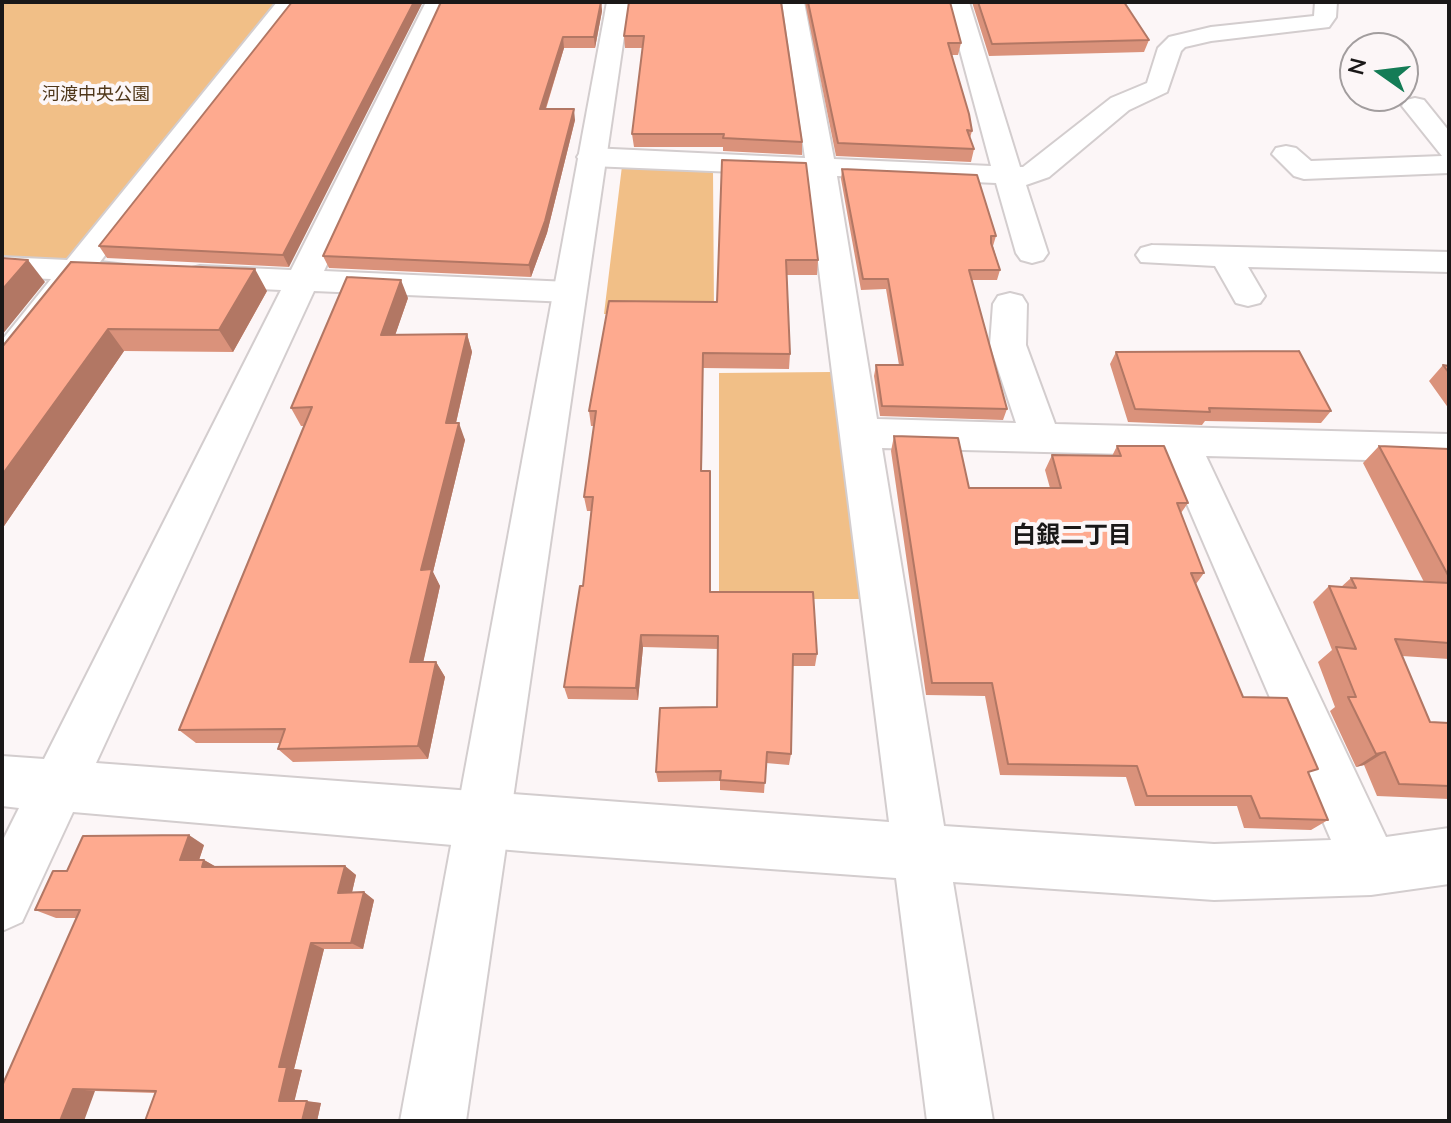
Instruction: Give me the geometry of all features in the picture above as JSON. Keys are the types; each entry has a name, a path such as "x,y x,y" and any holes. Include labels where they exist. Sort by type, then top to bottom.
{"street":[{"path":"2,364 289,2"},
{"path":"2,902 437,2"},
{"path":"433,1121 618,2"},
{"path":"793,2 821,168 960,1121"},
{"path":"958,2 1032,253"},
{"path":"591,157 1027,176 1039,171 1120,104 1158,87 1170,48 1177,42 1211,34 1321,22 1325,17 1326,2"},
{"path":"1419,111 1449,149"},
{"path":"1286,154 1304,170 1449,164"},
{"path":"1152,255 1449,262"},
{"path":"1226,256 1248,296"},
{"path":"2,267 569,292"},
{"path":"1010,304 1008,345 1040,437"},
{"path":"860,433 1449,448"},
{"path":"1180,442 1371,867"},
{"path":"2,781 484,821 1214,872 1371,867 1449,856"}],"green space":[{"name":"河渡中央公園","path":"2,2 289,2 77,271 2,267"},
{"path":"622,166 713,170 714,314 604,314"},
{"path":"831,372 860,599 719,599 719,373"}],"building":[{"path":"292,2 414,2 283,255 99,246"},
{"path":"441,2 601,2 594,37 563,37 540,109 574,109 545,221 529,265 323,256"},
{"path":"629,2 781,2 802,142 723,138 724,134 632,134 644,36 624,36"},
{"path":"808,2 950,2 961,43 948,43 969,114 972,131 967,130 974,149 838,143"},
{"path":"978,2 1124,2 1149,40 992,44"},
{"path":"722,160 806,163 818,260 786,260 790,354 703,353 701,471 710,471 710,592 813,592 817,654 793,654 791,754 767,752 765,783 720,780 721,771 656,772 660,708 717,707 718,636 641,635 636,688 564,687 580,586 583,586 593,497 584,497 596,411 589,411 609,301 717,302"},
{"path":"842,169 977,175 996,236 991,236 991,243 1000,270 969,270 1007,409 882,406 876,365 903,365 888,279 863,279"},
{"path":"2,258 28,260 2,290"},
{"path":"71,262 255,269 219,330 108,329 2,475 2,347"},
{"path":"347,277 401,280 381,335 467,334 446,423 459,423 421,570 432,569 410,662 436,662 418,746 278,749 285,729 179,730 312,407 291,408"},
{"path":"1299,351 1331,411 1135,409 1116,352"},
{"path":"894,436 958,438 969,488 1061,488 1052,455 1121,456 1117,446 1164,446 1188,503 1177,503 1204,573 1191,573 1243,697 1287,698 1318,769 1308,772 1328,820 1260,818 1251,796 1147,796 1137,766 1008,764 992,683 932,683"},
{"path":"1379,446 1449,449 1449,577"},
{"path":"1351,578 1449,583 1449,643 1395,639 1430,722 1449,723 1449,786 1399,784 1385,752 1376,754 1348,697 1356,697 1336,647 1356,649 1329,586 1356,588"},
{"path":"189,835 180,860 204,860 202,867 345,866 338,893 364,892 351,943 311,943 279,1067 287,1067 279,1101 307,1101 302,1121 145,1121 156,1091 73,1089 60,1121 2,1121 2,1086 80,910 35,910 53,871 67,871 83,836"}],"district":[{"name":"白銀二丁目","path":"1072,537"}]}
